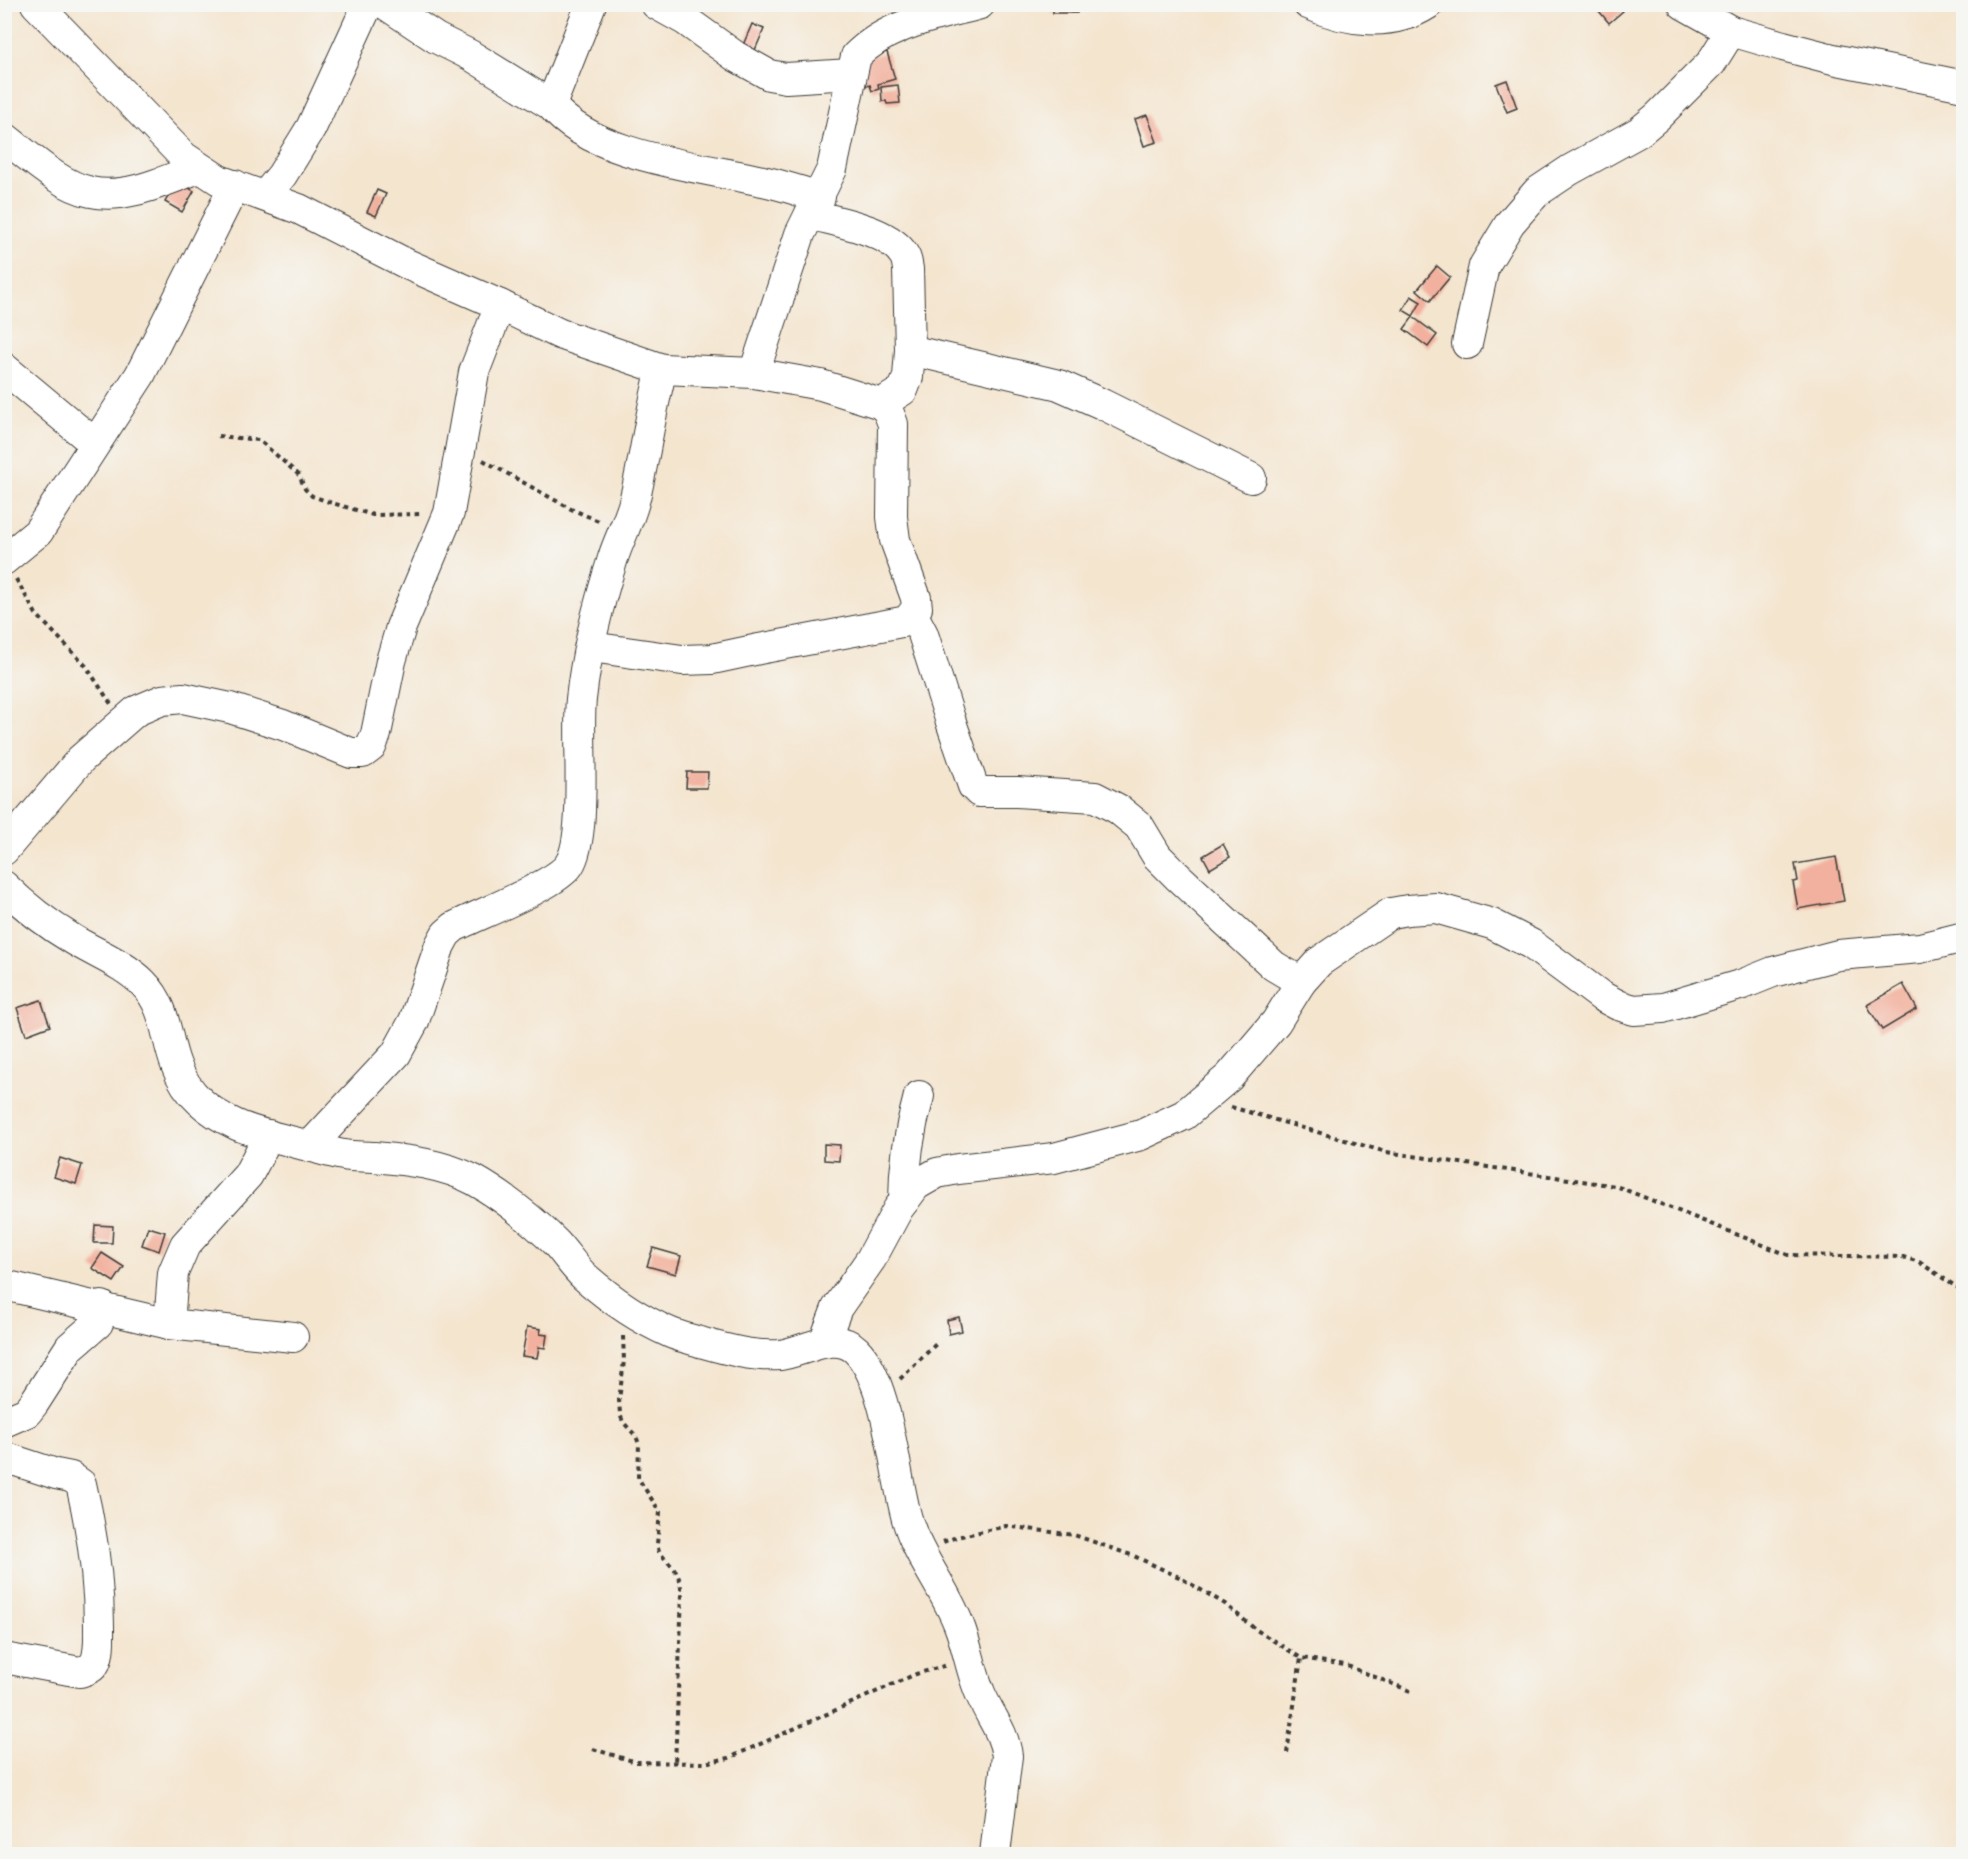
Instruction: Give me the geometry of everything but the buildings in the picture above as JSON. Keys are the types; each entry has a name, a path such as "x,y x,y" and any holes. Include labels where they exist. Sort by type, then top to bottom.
{"street":[{"path":"36,4 184,158 219,180 265,195 332,225 410,266 560,334 662,369 754,374 821,385 881,404 888,411 893,424 892,518 895,540 916,598 917,608 907,621 759,648 712,659 682,660 591,648"},
{"path":"265,195 282,176 311,128 368,4"},
{"path":"385,4 436,38 470,55 551,105 577,128 592,136 649,157 768,182 893,242 905,256 908,268 910,350 908,377 903,390 881,404"},
{"path":"551,105 591,4"},
{"path":"656,4 686,20 742,61 769,75 786,78 851,74"},
{"path":"754,374 800,234 834,161 856,56 868,44 885,34 919,20 980,4"},
{"path":"1308,4 1323,11 1364,20 1390,19 1428,4"},
{"path":"1683,5 1731,31 1833,59 1964,86"},
{"path":"1467,344 1484,266 1510,223 1537,192 1570,170 1640,132 1658,117 1711,63 1731,31"},
{"path":"4,137 43,168 88,192 116,194 199,168"},
{"path":"4,560 38,532 140,375 235,185"},
{"path":"4,850 81,759 136,711 162,700 183,698 230,708 283,725 351,753 363,753 371,747 401,627 449,513 474,372 500,305"},
{"path":"910,350 1059,385 1251,478"},
{"path":"4,368 94,443"},
{"path":"310,1146 396,1054 414,1021 437,953 446,934 454,927 546,884 569,867 577,849 580,812 581,698 607,578 634,504 648,425 662,369"},
{"path":"913,615 923,634 973,786 979,792 1095,797 1118,809 1139,826 1157,856 1177,876 1274,966 1301,982"},
{"path":"10,902 120,965 144,984 166,1024 175,1064 182,1078 203,1106 240,1126 269,1136 344,1155 414,1161 447,1169 473,1180 528,1219 555,1243 583,1275 623,1306 673,1334 722,1349 752,1354 775,1355 795,1352 824,1342 839,1341 853,1347 864,1360 882,1400 906,1516 920,1550 960,1626 981,1696 1006,1744 1007,1756 995,1854"},
{"path":"824,1342 837,1308 916,1185 937,1173 1054,1158 1141,1136 1184,1115 1229,1077 1275,1022 1301,982 1319,962 1391,913 1436,908 1492,924 1532,944 1601,996 1634,1010 1663,1008 1743,984 1773,972 1838,955 1920,948 1964,937"},
{"path":"904,1201 907,1152 919,1096"},
{"path":"169,1324 173,1273 185,1245 248,1175 269,1136"},
{"path":"4,1285 102,1306 169,1324 293,1337"},
{"path":"4,1422 27,1412 70,1347 98,1323 102,1306"},
{"path":"4,1456 71,1477 81,1484 93,1536 99,1594 99,1639 96,1660 91,1668 80,1672 4,1658"}],"path":[{"path":"218,436 259,440 299,475 305,489 312,496 329,502 373,515 449,513"},
{"path":"461,448 571,509 623,532"},
{"path":"4,560 36,614 86,666 123,722"},
{"path":"1204,1099 1386,1152 1616,1186 1788,1255 1903,1257 1919,1262 1964,1292"},
{"path":"623,1306 624,1361 619,1400 620,1414 639,1444 638,1478 660,1512 657,1544 659,1552 676,1571 681,1588 675,1764"},
{"path":"882,1400 937,1343"},
{"path":"920,1550 957,1537 1006,1526 1074,1535 1134,1556 1179,1576 1225,1604 1256,1629 1301,1658 1345,1665 1413,1692"},
{"path":"593,1749 636,1762 704,1763 729,1758 916,1674 968,1658"},
{"path":"1287,1753 1301,1658"}]}
